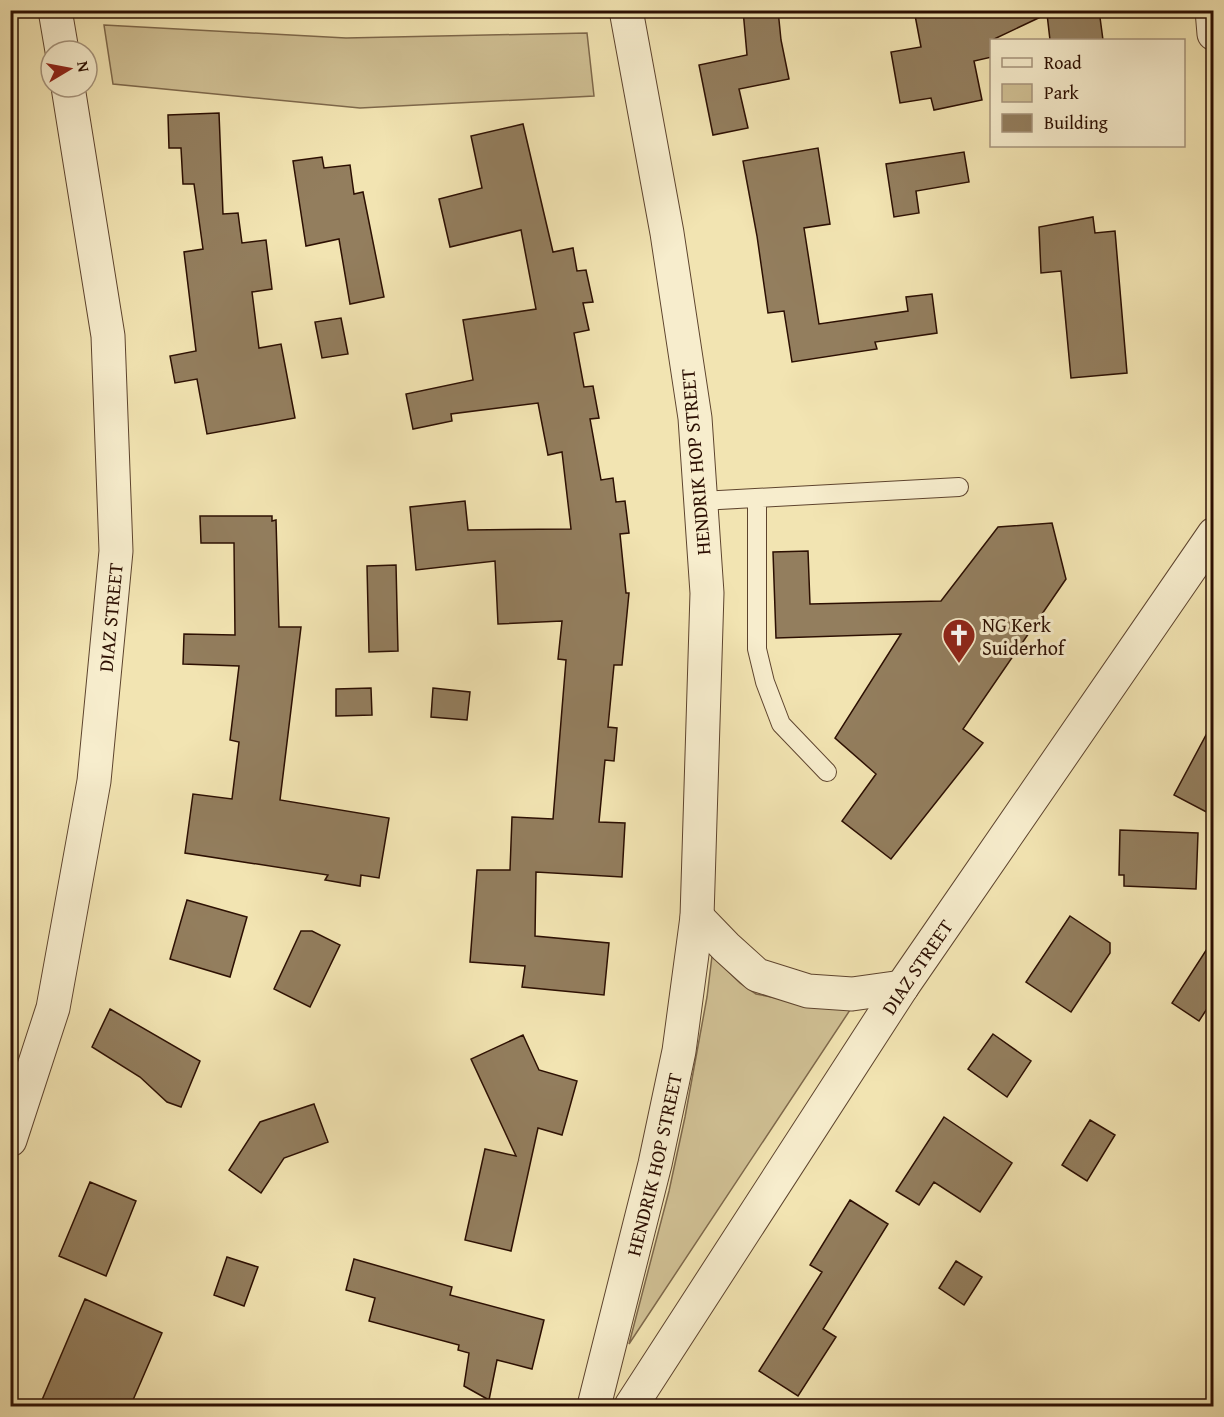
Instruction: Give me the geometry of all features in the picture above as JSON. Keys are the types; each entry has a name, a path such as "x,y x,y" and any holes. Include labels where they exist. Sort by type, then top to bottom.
{"street":[{"path":"55,10 60,39"},
{"name":"HENDRIK HOP STREET","path":"594,1407 660,1141 679,1051 697,918 707,593 695,418 667,233 626,10"},
{"path":"1212,10 1214,34"},
{"name":"DIAZ STREET","path":"10,1140 53,1008 94,781 116,551 108,336 70,99"},
{"name":"DIAZ STREET","path":"631,1407 902,987 1214,534"},
{"path":"697,918 757,975 808,991 852,994 902,987"}],"lane":[{"path":"701,501 959,487"},
{"path":"757,498 757,649 765,682 782,724 827,772"}],"path":[{"path":"1206,1407 1214,1392"}],"green space":[{"path":"104,25 346,38 587,33 594,96 360,108 113,84"},
{"path":"712,956 740,983 756,994 787,1000 854,1004 629,1344 669,1191 685,1117 707,997"}],"building":[{"path":"743,10 778,10 789,79 739,89 748,128 713,135 699,65 747,55"},
{"path":"914,10 1099,10 1103,39 1050,39 1047,14 990,39 990,57 974,61 982,100 934,110 931,98 900,103 891,52 921,47"},
{"path":"219,113 223,214 238,213 242,243 266,240 272,289 252,292 259,348 281,344 295,418 207,434 197,379 175,383 170,356 196,351 184,252 203,249 194,184 183,184 181,148 169,148 168,115"},
{"path":"523,124 553,252 573,248 577,271 586,270 593,302 583,303 589,330 574,333 584,387 593,386 599,418 590,419 601,480 613,478 616,502 625,501 629,533 620,534 626,593 629,593 622,665 614,665 608,727 617,728 614,761 605,760 599,822 625,823 622,877 536,872 535,936 609,943 604,995 522,987 525,966 470,962 477,870 510,870 512,817 553,819 566,660 558,659 562,621 498,624 495,561 416,570 410,507 465,501 468,530 571,529 562,452 548,455 538,403 451,414 452,421 413,429 406,394 473,380 463,320 536,309 521,230 450,247 439,199 482,188 471,136"},
{"path":"818,148 830,224 804,228 819,324 908,311 906,297 932,294 937,333 875,342 877,349 792,362 784,311 768,313 743,161"},
{"path":"964,152 969,182 916,191 919,213 894,217 886,164"},
{"path":"322,157 324,168 350,165 354,194 363,192 384,297 350,304 339,239 306,246 293,161"},
{"path":"1093,217 1095,233 1115,231 1127,373 1071,378 1061,271 1041,273 1039,227"},
{"path":"341,318 348,354 322,358 315,322"},
{"path":"200,516 272,516 272,521 276,520 279,627 301,627 280,800 389,818 379,878 361,875 360,886 325,880 328,875 185,853 193,794 232,799 239,742 230,740 239,666 183,664 184,634 235,635 234,543 201,543"},
{"path":"1052,523 1066,579 963,729 983,743 891,859 842,821 876,774 835,738 901,634 776,638 773,552 808,551 810,604 941,601 998,527"},
{"path":"396,565 398,651 369,652 367,566"},
{"path":"371,688 372,715 336,716 336,689"},
{"path":"433,688 470,692 467,720 431,717"},
{"path":"1214,720 1214,816 1174,795"},
{"path":"1120,830 1198,833 1196,889 1124,886 1124,875 1119,875"},
{"path":"187,900 247,917 230,977 170,959"},
{"path":"1070,916 1110,943 1110,953 1071,1012 1026,982"},
{"path":"301,931 312,931 340,945 310,1007 274,989"},
{"path":"1214,938 1214,998 1199,1021 1172,1003"},
{"path":"110,1009 200,1061 181,1107 167,1102 140,1077 92,1047"},
{"path":"993,1034 1031,1061 1007,1097 968,1069"},
{"path":"523,1035 539,1070 577,1081 562,1135 538,1128 511,1251 465,1240 485,1149 516,1156 471,1059"},
{"path":"314,1104 328,1142 284,1158 261,1193 229,1170 260,1122"},
{"path":"944,1117 1012,1163 980,1212 934,1182 919,1205 896,1191"},
{"path":"1090,1120 1115,1135 1087,1181 1062,1165"},
{"path":"90,1182 136,1201 106,1276 59,1256"},
{"path":"850,1200 888,1224 823,1329 836,1337 798,1396 759,1371 822,1272 810,1265"},
{"path":"227,1257 258,1267 244,1306 214,1295"},
{"path":"354,1259 452,1287 450,1295 544,1320 532,1369 497,1360 489,1400 464,1386 469,1353 458,1350 459,1345 369,1321 375,1298 346,1290"},
{"path":"956,1261 982,1277 964,1305 939,1288"},
{"path":"85,1299 162,1333 130,1407 39,1407"}],"place":[{"name":"NG Kerk Suiderhof","path":"959,664"}]}
